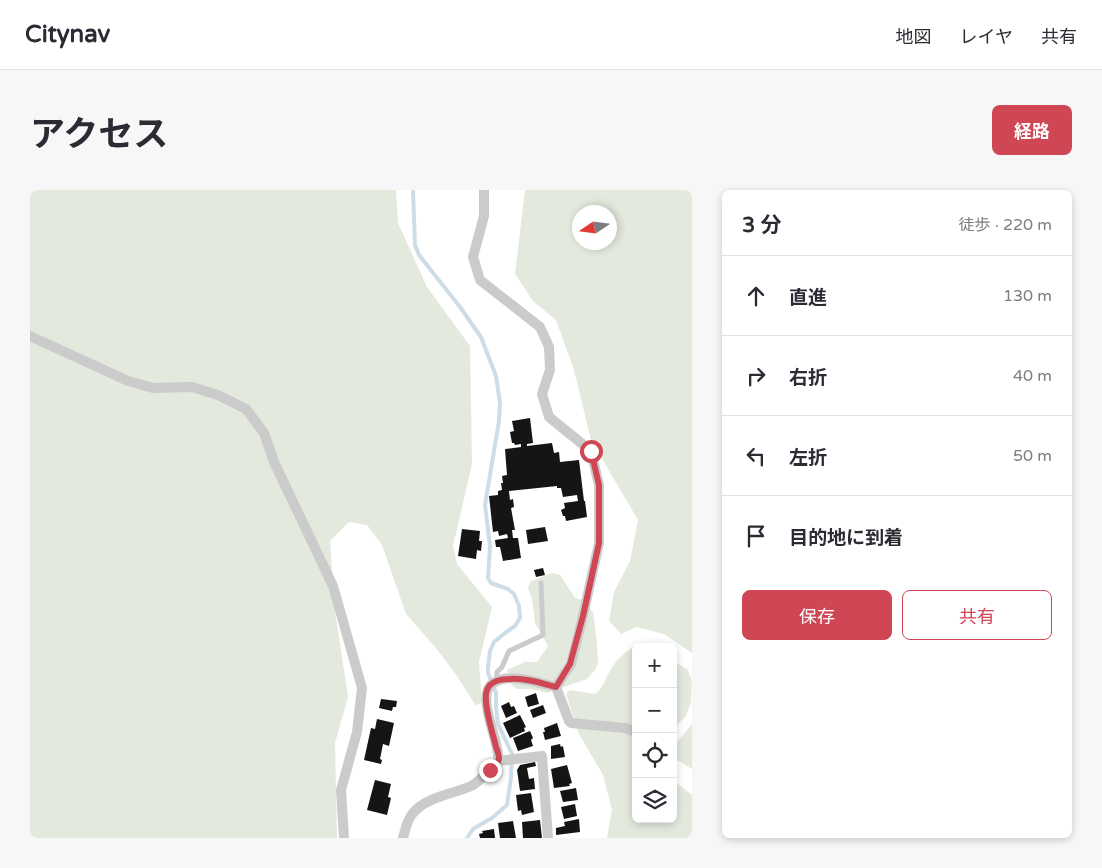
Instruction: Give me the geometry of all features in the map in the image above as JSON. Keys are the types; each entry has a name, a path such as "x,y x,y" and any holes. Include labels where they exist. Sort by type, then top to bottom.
{"street":[{"path":"484,190 484,216 473,257 480,280 540,327 550,347 550,370 542,394 549,417 591,451 599,485 599,543 570,664 556,687"},
{"path":"30,336 84,362 140,385 153,388 192,387 218,395 246,409 264,433 274,462 333,586 362,688 359,723 341,790 344,838"},
{"path":"502,761 499,758 490,724 486,692 493,684 510,678 556,687"},
{"path":"556,687 571,724 625,728 632,731"},
{"path":"403,838 412,814 420,806 473,785 502,761 542,756 548,838"}],"lane":[{"path":"493,684 497,672 502,667 506,654 509,651 543,635 541,583"}],"shaded area":[{"path":"30,190 396,190 398,223 427,287 470,346 472,464 453,546 457,564 492,607 479,662 482,702 476,706 436,648 406,614 382,545 367,525 349,522 330,541 335,611 348,697 335,743 337,838 30,838"},
{"path":"525,190 692,190 692,653 664,634 636,627 621,634 609,621 614,592 630,561 638,520 591,440 574,370 556,320 533,301 515,274"},
{"path":"552,573 560,575 575,598 582,600 593,612 598,663 587,679 547,693 532,689 517,689 511,684 507,670 525,662 537,662 548,646 535,623 532,599 528,588 531,581"},
{"path":"632,649 632,823 677,823 677,783 692,795 692,838 607,838 612,810 603,775 579,734 566,694 570,690 595,694 598,692 613,667"},
{"path":"677,663 688,670 692,681 691,702 686,716 677,725"},
{"path":"692,724 692,769 677,760 677,742"}],"building":[{"path":"530,418 533,443 527,444 527,446 552,443 554,453 559,452 560,462 579,460 587,517 566,521 561,510 565,508 564,503 578,501 577,495 563,497 561,488 557,488 557,486 509,491 510,500 513,499 514,507 511,508 515,530 512,530 513,538 518,538 521,558 503,561 500,547 496,547 495,540 508,538 507,534 499,536 498,531 493,532 489,496 498,495 498,491 502,490 502,476 507,475 505,449 521,447 521,444 515,445 512,443 510,432 514,431 512,421"},
{"path":"545,527 548,541 528,544 526,530"},
{"path":"462,529 480,531 481,551 477,550 476,559 458,556"},
{"path":"543,568 545,575 536,577 534,570"},
{"path":"536,693 539,704 528,707 525,697"},
{"path":"381,699 397,701 396,707 393,707 392,711 379,708"},
{"path":"509,702 511,707 514,706 517,713 506,718 501,706"},
{"path":"543,705 546,713 533,718 530,710"},
{"path":"520,715 526,727 524,728 525,731 510,738 503,723"},
{"path":"377,719 394,723 389,746 383,744 381,764 364,760 371,728 375,729"},
{"path":"557,723 561,736 545,740 544,728"},
{"path":"530,731 533,738 531,740 533,746 518,751 513,738"},
{"path":"560,744 561,747 563,746 565,757 551,759 551,746"},
{"path":"535,762 536,766 527,768 529,779 534,778 535,789 520,791 517,770 520,765"},
{"path":"567,765 572,783 569,784 570,786 554,788 551,769"},
{"path":"375,780 391,784 388,797 391,798 387,815 367,810"},
{"path":"576,788 578,800 563,802 560,791"},
{"path":"531,793 534,812 522,815 521,810 518,811 516,795"},
{"path":"575,804 577,816 564,819 561,807"},
{"path":"579,819 580,832 556,835 556,828 565,826 564,822"},
{"path":"540,820 542,838 523,838 522,822"},
{"path":"513,821 516,838 500,838 498,823"},
{"path":"494,829 495,838 480,838 479,834 483,833 482,831"}],"waterway":[{"path":"413,190 415,245 419,255 481,337 496,376 500,403 499,421 485,505 490,546 488,578 491,583 508,589 514,594 519,606 520,618 515,626 494,642 490,651 488,667 488,673 496,693 498,724 512,754 507,805 492,818 473,829 467,838"}],"route":[{"path":"490,770 497,764 499,758 490,724 486,692 488,687 494,682 510,678 556,687 570,664 599,543 599,485 591,451"}]}
